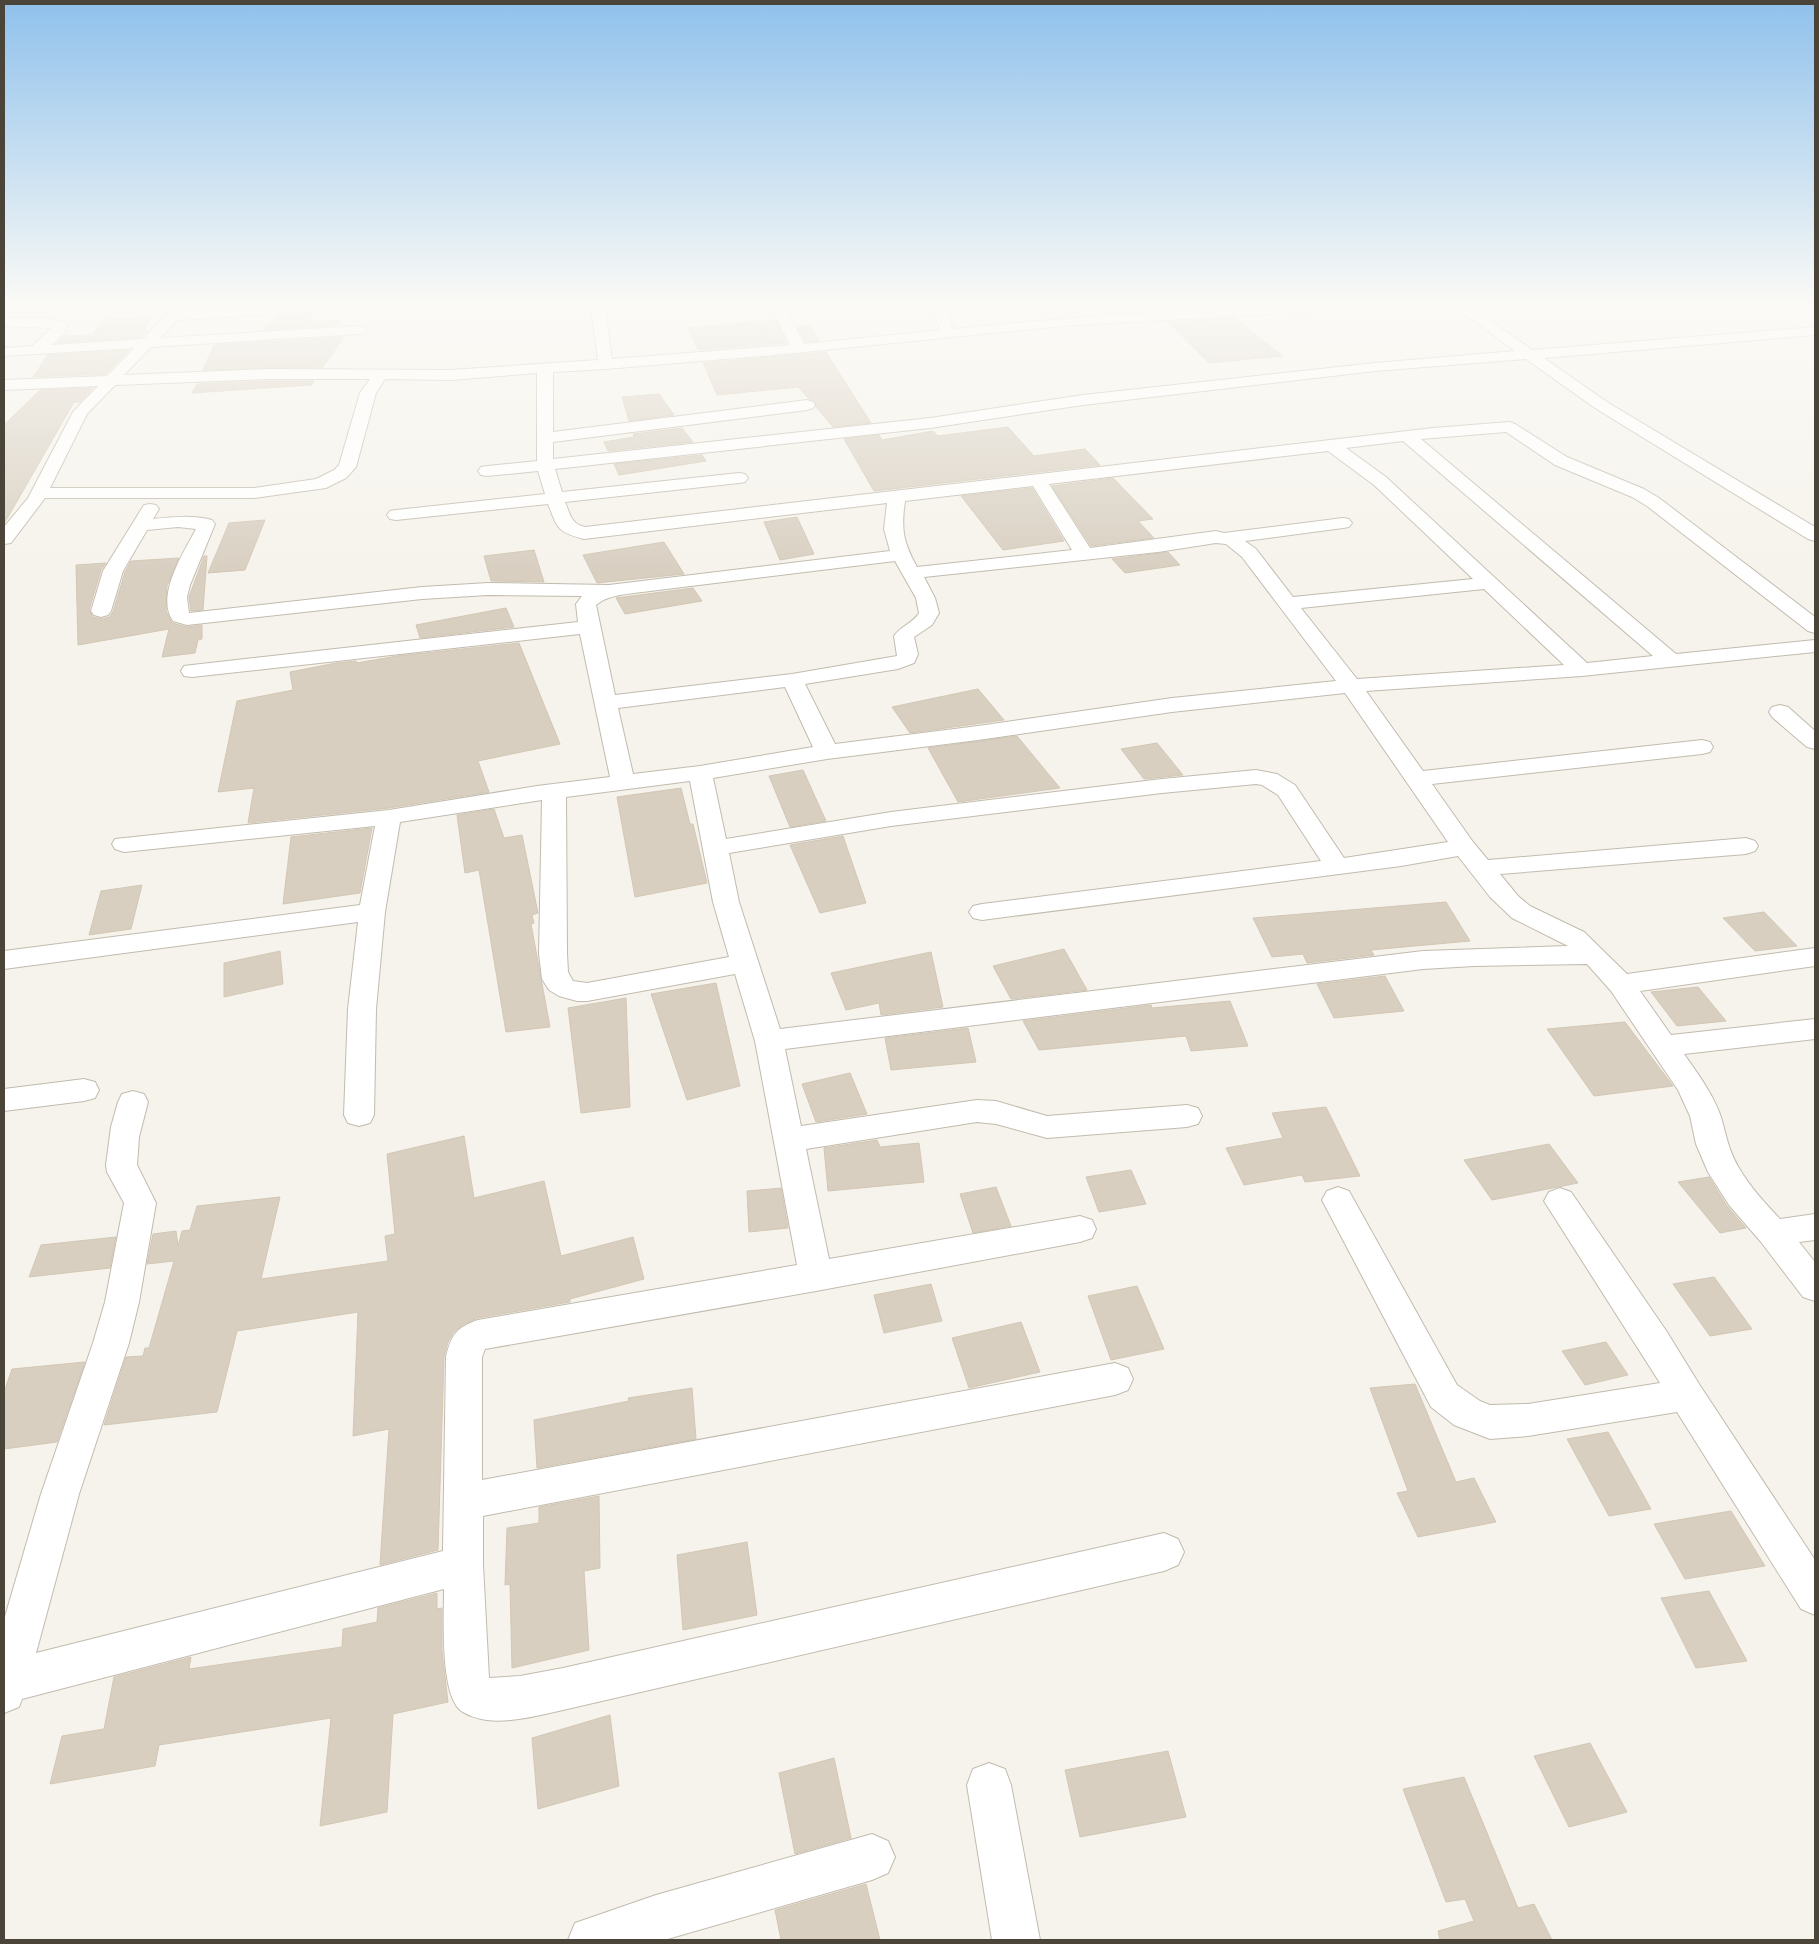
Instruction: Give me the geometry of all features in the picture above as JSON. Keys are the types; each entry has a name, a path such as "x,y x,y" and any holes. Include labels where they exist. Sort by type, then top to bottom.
{"street":[{"path":"4,539 39,493 81,412 101,392"},
{"path":"39,493 254,492 306,487 331,480 347,467 369,392"},
{"path":"545,392 545,465 564,521 570,529 584,533 1407,436 1509,427 1561,461 1638,492 1815,627"},
{"path":"487,471 930,423 1084,400 1157,392"},
{"path":"1585,392 1637,428 1775,509 1815,535"},
{"path":"546,438 807,405"},
{"path":"1407,436 1671,660"},
{"path":"1331,445 1380,481 1582,670"},
{"path":"396,515 739,478"},
{"path":"1038,480 1084,554"},
{"path":"101,611 113,571 160,493"},
{"path":"606,703 792,680 886,666 907,659 908,654 904,636 908,631 922,623 929,614 929,607 924,593 901,555 894,539 897,497"},
{"path":"141,525 186,522 206,524 206,528 193,552 178,588 177,612 180,617 187,619 422,593 488,589 608,591 901,555"},
{"path":"1226,538 1342,523"},
{"path":"911,573 1216,537 1232,540 1249,553 1351,686 1464,847 1498,891 1521,912 1560,929 1575,938 1621,984 1691,1086 1706,1116 1712,1144 1724,1172 1740,1196 1773,1233 1815,1287"},
{"path":"1288,603 1489,584"},
{"path":"608,591 592,596 586,604 589,627 623,783"},
{"path":"192,671 589,627"},
{"path":"124,844 389,817 554,791 700,773 827,752 978,734 1172,705 1351,686 1582,670 1815,646"},
{"path":"792,680 827,752"},
{"path":"1780,712 1815,742"},
{"path":"1416,779 1702,747"},
{"path":"700,773 726,902 769,1041 816,1277"},
{"path":"715,848 891,819 1162,786 1256,777 1269,778 1288,790 1338,866"},
{"path":"554,791 553,954 556,978 560,986 569,991 587,992 745,963"},
{"path":"359,1115 362,1009 372,912 389,817"},
{"path":"1482,868 1746,846"},
{"path":"982,912 1338,866 1464,847"},
{"path":"4,960 372,912"},
{"path":"769,1041 1423,960 1594,955"},
{"path":"1621,984 1815,957"},
{"path":"1664,1046 1815,1029"},
{"path":"4,1100 84,1090"},
{"path":"5,1687 60,1494 122,1302 140,1203 136,1190 122,1171 124,1136 133,1102"},
{"path":"790,1140 976,1111 1002,1113 1032,1125 1047,1127 1187,1116"},
{"path":"1338,1200 1444,1396 1468,1413 1490,1422 1528,1420 1686,1395"},
{"path":"1560,1201 1655,1343 1686,1395 1815,1596"},
{"path":"1773,1233 1815,1226"},
{"path":"1080,1229 816,1277 489,1333 470,1339 466,1344 464,1357 465,1502 463,1565 467,1674 470,1688 477,1696 486,1700 511,1698 563,1689 1164,1552"},
{"path":"465,1502 1115,1379"},
{"path":"5,1687 463,1565"},
{"path":"988,1785 1016,1940"},
{"path":"592,1940 656,1919 872,1857"}],"building":[{"path":"38,392 90,392 80,402 74,402 4,524 4,425"},
{"path":"716,392 750,392 717,395"},
{"path":"802,392 851,392 871,423 833,427 816,407 815,401 808,398"},
{"path":"659,394 674,415 629,421 622,397"},
{"path":"1008,427 1034,456 1085,449 1100,465 874,491 844,439 879,435 882,440 933,431 938,436"},
{"path":"682,428 693,442 608,451 604,442 634,437 633,434"},
{"path":"702,455 706,461 619,475 614,464"},
{"path":"1113,478 1153,519 1138,521 1154,538 1091,546 1052,486"},
{"path":"1032,488 1064,541 1003,550 961,496"},
{"path":"797,517 814,554 780,560 764,522"},
{"path":"265,520 245,570 208,573 229,523"},
{"path":"664,542 684,574 597,583 583,555"},
{"path":"534,550 544,582 491,581 484,556"},
{"path":"1168,552 1180,565 1125,573 1112,559"},
{"path":"204,556 207,556 203,610 191,611 189,597"},
{"path":"179,558 167,586 166,611 172,623 187,627 202,625 202,639 198,640 195,653 162,657 169,629 78,645 76,565 106,563 101,570 89,610 93,617 102,619 109,617 113,612 125,572 131,561"},
{"path":"693,588 702,601 625,614 616,598"},
{"path":"506,608 514,627 420,638 416,625"},
{"path":"519,643 560,744 478,761 489,792 389,808 248,823 254,788 218,792 237,701 293,690 290,672 336,663 356,661 357,663 397,656"},
{"path":"978,689 1004,720 910,733 892,707"},
{"path":"1017,736 1060,788 958,802 928,748"},
{"path":"1157,743 1183,775 1144,779 1121,749"},
{"path":"803,770 826,821 790,827 769,776"},
{"path":"681,788 690,824 693,824 707,883 635,897 617,797"},
{"path":"494,809 504,838 522,835 538,913 532,915 534,923 531,924 550,1027 506,1032 479,870 465,873 457,815"},
{"path":"372,828 360,893 283,904 291,837"},
{"path":"843,836 866,903 820,913 790,845"},
{"path":"142,885 131,929 89,935 101,891"},
{"path":"1446,902 1470,941 1371,950 1374,955 1307,963 1303,954 1272,957 1253,918"},
{"path":"1764,912 1797,946 1755,951 1723,918"},
{"path":"1064,949 1087,990 1011,999 993,966"},
{"path":"280,951 283,984 224,997 224,963"},
{"path":"931,952 943,1007 881,1015 879,1003 846,1010 831,973"},
{"path":"1385,976 1404,1011 1334,1018 1317,984"},
{"path":"716,983 740,1086 687,1100 651,994"},
{"path":"1698,987 1726,1021 1677,1026 1651,992"},
{"path":"626,998 630,1107 581,1113 568,1008"},
{"path":"1230,1001 1248,1046 1191,1051 1186,1036 1039,1050 1023,1021 1151,1005 1152,1008"},
{"path":"1625,1022 1673,1086 1594,1096 1547,1029"},
{"path":"968,1028 976,1062 891,1070 885,1038"},
{"path":"850,1073 867,1114 816,1122 802,1084"},
{"path":"1326,1107 1360,1176 1305,1182 1302,1175 1244,1185 1226,1148 1283,1138 1272,1113"},
{"path":"464,1136 474,1198 544,1181 561,1256 633,1237 644,1279 570,1299 570,1302 478,1318 464,1324 454,1332 448,1342 444,1357 438,1550 380,1565 389,1429 353,1436 358,1312 237,1331 217,1412 104,1425 126,1357 143,1356 145,1348 149,1348 174,1261 147,1264 153,1234 176,1231 178,1246 182,1231 190,1230 197,1206 280,1197 261,1279 388,1261 385,1236 395,1234 387,1154"},
{"path":"877,1140 880,1147 919,1143 924,1182 828,1191 824,1148"},
{"path":"1549,1144 1578,1183 1492,1200 1464,1160"},
{"path":"1131,1170 1146,1204 1099,1212 1086,1177"},
{"path":"1709,1177 1727,1206 1746,1228 1720,1233 1678,1182"},
{"path":"996,1187 1011,1226 973,1233 960,1194"},
{"path":"781,1188 788,1228 749,1232 747,1191"},
{"path":"116,1237 110,1268 29,1277 41,1245"},
{"path":"1714,1277 1752,1329 1710,1336 1673,1284"},
{"path":"931,1284 942,1321 884,1333 874,1295"},
{"path":"1137,1286 1164,1349 1111,1360 1088,1296"},
{"path":"1021,1322 1040,1372 969,1388 952,1338"},
{"path":"1606,1342 1628,1375 1585,1385 1562,1351"},
{"path":"85,1362 57,1442 4,1449 4,1392 12,1369"},
{"path":"1415,1384 1456,1482 1474,1478 1496,1522 1418,1537 1397,1493 1408,1491 1370,1388"},
{"path":"692,1388 696,1439 537,1468 534,1420 629,1401 628,1398"},
{"path":"1608,1432 1651,1509 1609,1516 1567,1439"},
{"path":"599,1496 600,1568 584,1571 589,1650 512,1668 510,1584 505,1585 507,1528 539,1523 539,1507"},
{"path":"1731,1511 1765,1566 1685,1579 1654,1524"},
{"path":"747,1542 757,1615 683,1630 677,1555"},
{"path":"1709,1591 1747,1661 1696,1668 1661,1598"},
{"path":"437,1593 437,1609 442,1608 442,1652 448,1702 393,1714 387,1812 320,1826 331,1718 159,1745 155,1766 50,1784 62,1736 104,1729 114,1677 191,1657 189,1669 342,1647 343,1629 377,1622 378,1608"},
{"path":"610,1715 619,1786 538,1809 532,1738"},
{"path":"1590,1743 1627,1812 1569,1827 1534,1756"},
{"path":"1168,1751 1186,1817 1080,1837 1065,1770"},
{"path":"834,1758 851,1838 795,1854 779,1773"},
{"path":"1464,1777 1518,1908 1534,1904 1552,1940 1440,1940 1438,1931 1474,1921 1465,1899 1446,1902 1403,1789"},
{"path":"866,1884 880,1940 781,1940 775,1910"}]}
